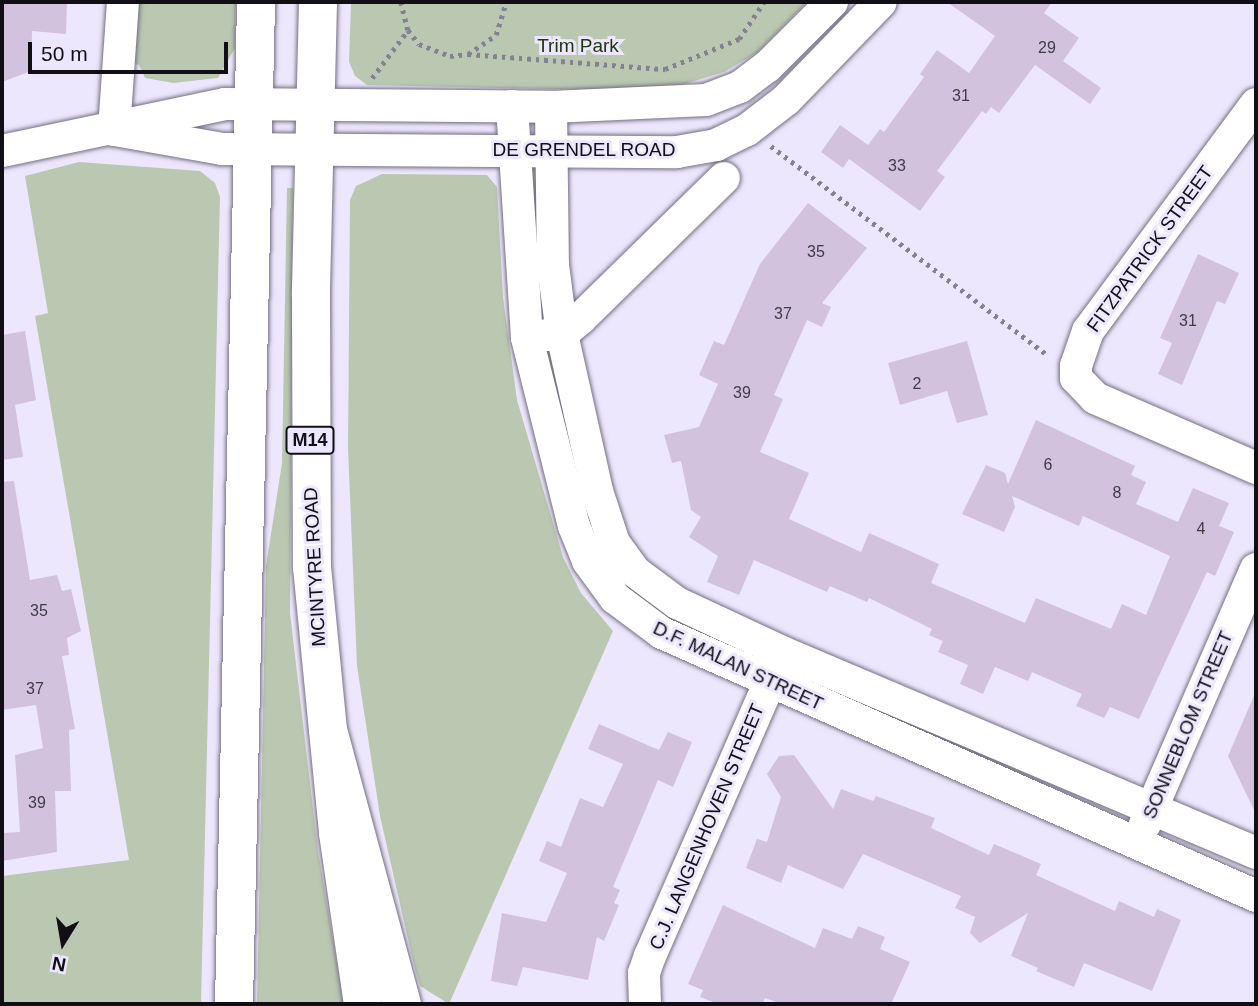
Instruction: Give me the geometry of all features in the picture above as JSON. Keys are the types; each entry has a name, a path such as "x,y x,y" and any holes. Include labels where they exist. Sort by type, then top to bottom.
{"main road":[{"path":"234,1004 256,2"},
{"name":"MCINTYRE ROAD","path":"318,2 312,567 351,934 363,1004"},
{"path":"328,730 402,1004"}],"street":[{"path":"114,130 123,2"},
{"path":"2,151 114,130 177,111 255,104 551,107 706,100 740,87 767,67 832,2"},
{"name":"DE GRENDEL ROAD","path":"114,130 222,149 677,152 716,145 747,130 786,100 881,2"},
{"name":"FITZPATRICK STREET","path":"1086,388 1078,352 1088,331 1256,104"},
{"name":"D.F. MALAN STREET","path":"512,106 512,149 527,338 574,526 588,561 615,598 638,618 769,682 1256,896"},
{"name":"D.F. MALAN STREET","path":"551,107 553,265 562,334 597,491 614,543 634,571 656,590 782,652 1256,853"},
{"path":"527,338 562,334 724,178"},
{"path":"1086,388 1256,468"},
{"name":"SONNEBLOM STREET","path":"1138,844 1256,569"},
{"name":"C.J. LANGENHOVEN STREET","path":"645,1004 643,982 650,956 782,652"}],"path":[{"path":"401,2 408,30 433,52 666,69 739,39 764,2"},
{"path":"468,54 496,35 506,2"},
{"path":"365,78 372,78 408,30"},
{"path":"767,144 1086,388"}],"green space":[{"path":"135,2 236,2 235,48 218,78 173,83 145,78 139,65 131,63"},
{"name":"Trim Park","path":"351,2 807,2 758,52 724,72 678,86 638,91 367,85 355,76 349,62"},
{"path":"79,162 200,171 215,183 220,197 201,1004 2,1004 2,876 129,860 35,316 48,313 25,176"},
{"path":"382,174 487,175 497,187 503,297 517,400 563,557 581,593 613,631 449,1004 420,986 413,961 380,816 357,666 348,448 350,200 356,186"},
{"path":"287,188 293,188 290,613 318,851 344,1004 257,1004 266,566 282,463"}],"building":[{"path":"2,2 67,2 66,34 32,31 31,71 2,82"},
{"path":"947,2 1052,2 1044,13 1079,38 1063,61 1101,88 1090,104 1035,65 999,113 991,107 986,114 982,111 937,171 945,177 920,211 849,159 843,168 821,152 840,125 868,145 880,129 884,132 924,77 920,74 937,50 969,73 995,36"},
{"path":"808,203 867,248 822,303 831,307 822,327 807,320 774,395 783,399 760,452 809,473 789,519 861,552 869,533 939,564 931,583 1025,623 1036,598 1111,629 1122,604 1146,615 1170,556 1083,516 1079,526 1012,496 1015,507 1004,532 962,514 986,465 1005,473 1008,484 1036,420 1135,466 1131,475 1146,482 1136,504 1178,522 1193,488 1229,503 1219,526 1234,532 1215,576 1207,572 1139,719 1110,707 1104,718 1076,706 1082,694 1032,672 1028,681 995,667 983,694 960,684 968,665 938,652 943,641 929,635 932,629 869,598 867,602 830,586 827,592 754,560 739,595 707,582 718,556 689,537 701,517 691,510 681,461 672,463 664,435 699,427 718,384 699,375 714,341 724,345 760,264"},
{"path":"1198,254 1239,273 1225,304 1217,301 1182,385 1158,374 1172,343 1160,338"},
{"path":"25,331 36,400 15,405 23,457 2,460 2,335"},
{"path":"967,341 988,415 957,423 947,391 900,405 888,363"},
{"path":"14,481 30,580 57,575 62,591 71,589 81,631 67,638 69,655 62,656 75,729 69,730 71,791 55,791 57,852 2,861 2,833 20,832 15,755 43,748 36,705 2,710 2,482"},
{"path":"1256,691 1256,814 1228,756"},
{"path":"599,724 659,750 668,732 692,742 673,787 658,780 613,887 620,890 614,903 619,905 604,941 597,937 588,980 523,967 517,986 491,981 502,913 546,922 567,873 539,861 547,841 561,847 580,798 603,807 623,764 588,749"},
{"path":"794,755 833,809 841,789 873,801 876,796 935,818 931,828 989,855 994,844 1041,864 1036,875 1115,911 1119,901 1154,917 1157,909 1181,920 1152,991 1084,963 1074,987 1036,971 1038,968 1011,956 1028,913 980,943 970,933 975,917 955,908 961,896 863,854 843,889 788,865 781,883 746,868 757,839 767,842 781,797 767,774 779,756"},
{"path":"723,905 815,948 823,928 852,939 858,926 885,937 880,949 910,962 891,1004 781,1004 765,998 762,1004 718,1004 700,997 703,990 688,984"}]}
